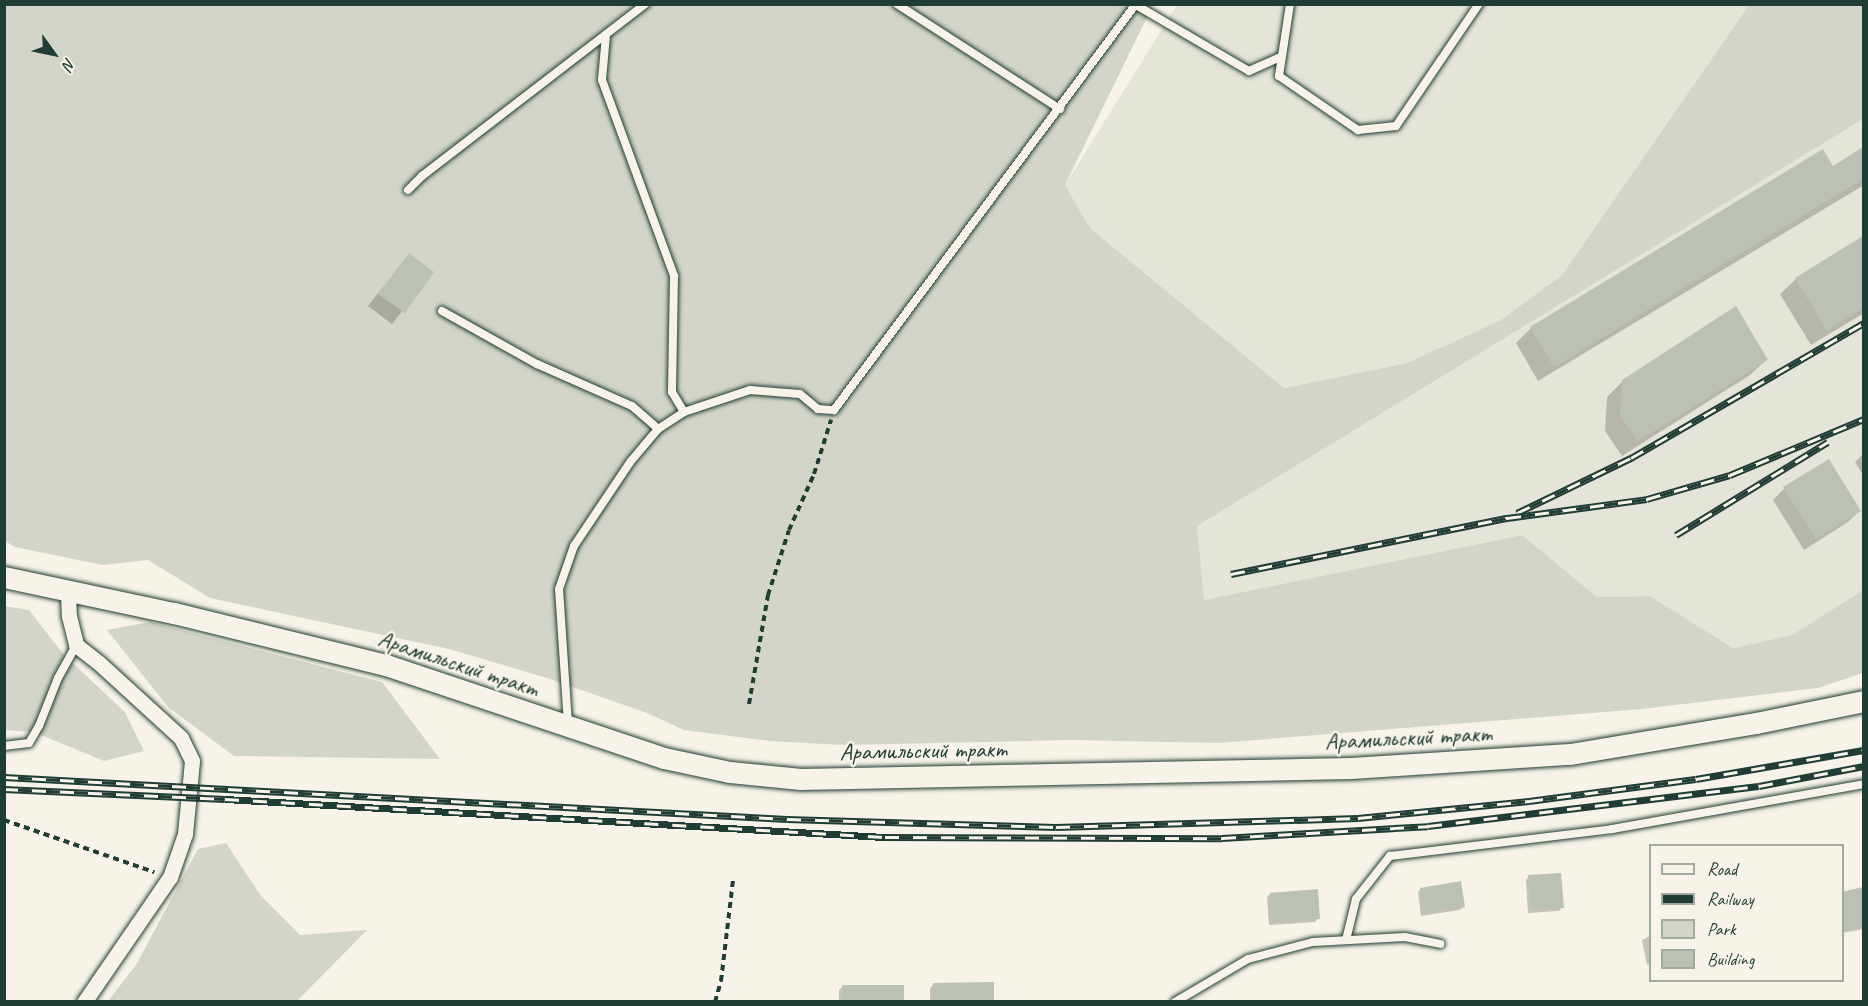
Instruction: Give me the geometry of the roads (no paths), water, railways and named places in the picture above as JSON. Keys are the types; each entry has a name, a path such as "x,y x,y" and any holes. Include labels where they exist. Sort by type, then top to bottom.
{"main road":[{"name":"Арамильский тракт","path":"4,577 213,622 386,665 664,758 730,772 801,779 1327,768 1570,754 1756,723 1863,701"}],"street":[{"path":"69,591 69,616 76,645 181,738 192,761 185,834 171,877 84,1002"}],"lane":[{"path":"408,190 422,176 645,4"},
{"path":"897,4 1060,109"},
{"path":"1290,4 1279,76 1358,130 1396,126 1479,4"},
{"path":"568,727 560,589 574,546 630,461 658,429 684,412 750,390 800,394 818,409 834,410 1136,5 1249,71 1282,56"},
{"path":"606,35 602,80 674,276 672,392 684,412"},
{"path":"442,311 537,364 632,406 658,429"},
{"path":"4,746 29,743 39,726 58,678 76,645"},
{"path":"1346,940 1356,899 1390,856 1612,829 1863,784"},
{"path":"1175,1002 1248,960 1313,942 1405,937 1440,944"}],"railway":[{"path":"1517,513 1631,458 1864,323"},
{"path":"1231,574 1507,518 1647,499 1730,475 1864,419"},
{"path":"1676,535 1828,442"},
{"path":"4,777 787,819 1056,827 1358,818 1529,801 1696,779 1864,750"},
{"path":"4,789 225,799 885,837 1222,838 1428,826 1759,786 1864,766"}]}
